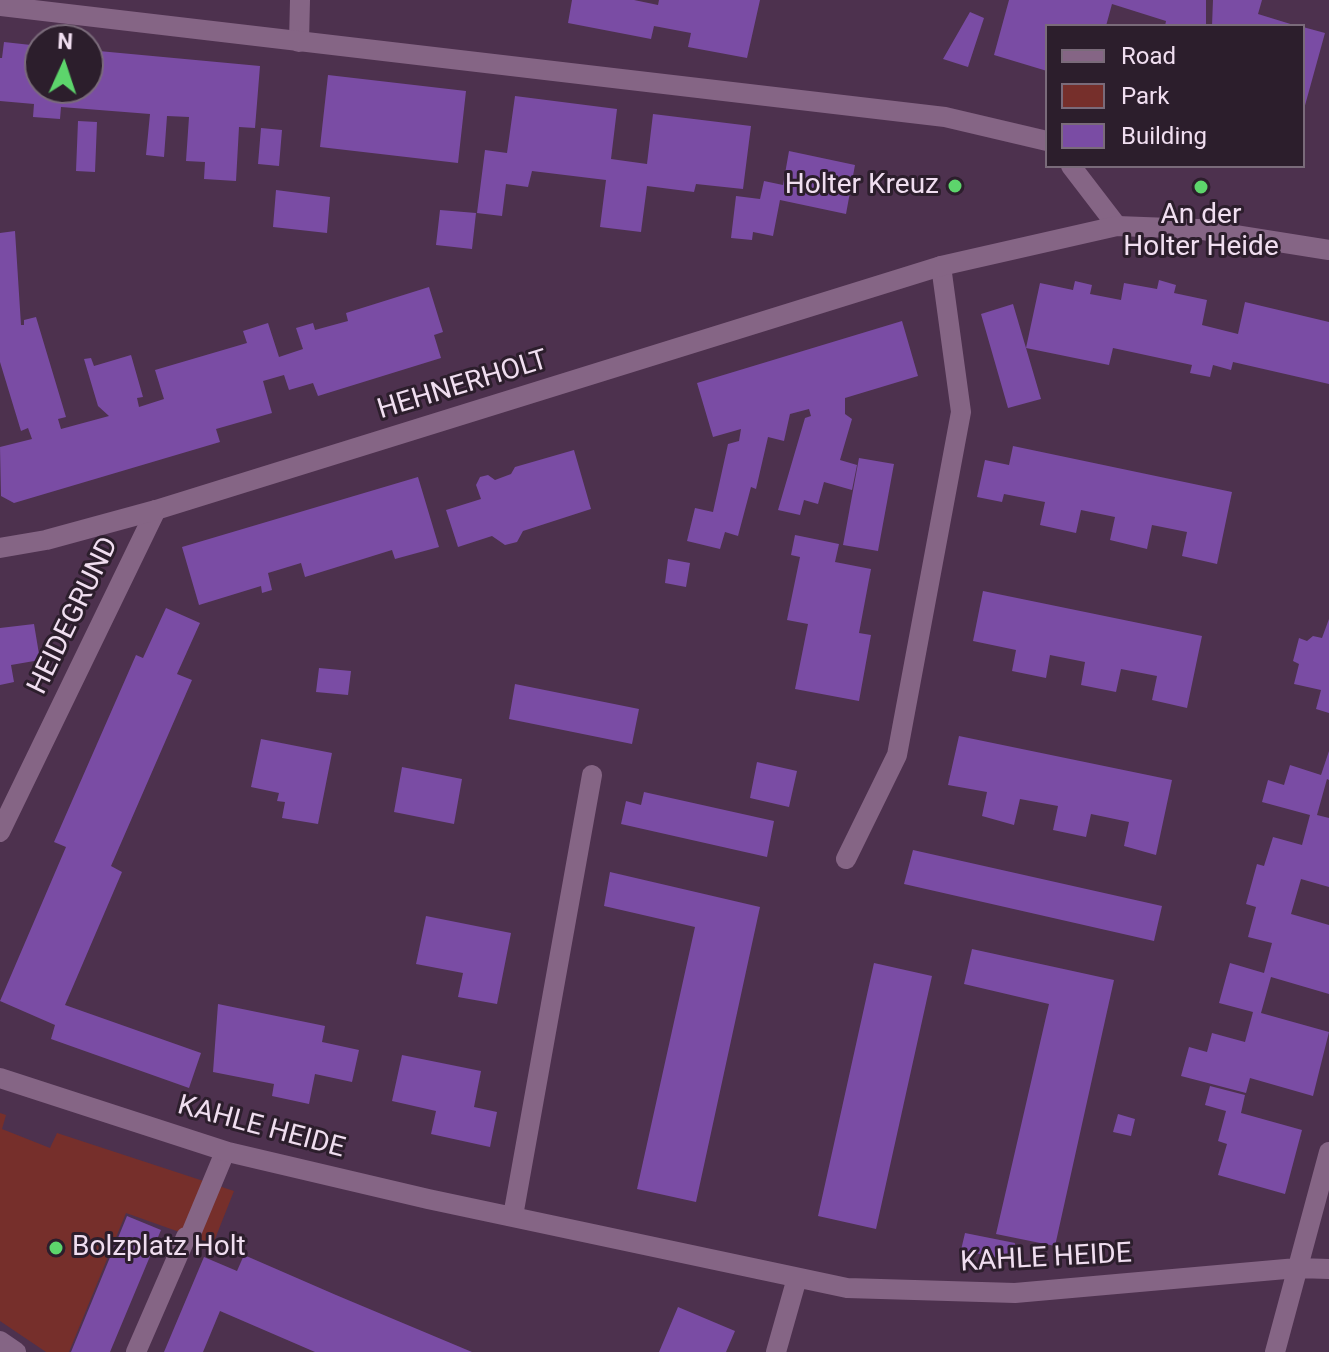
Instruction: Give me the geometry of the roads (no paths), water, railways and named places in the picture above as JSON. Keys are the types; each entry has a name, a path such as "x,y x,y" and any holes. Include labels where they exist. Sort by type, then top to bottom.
{"street":[{"path":"299,42 300,0"},
{"path":"0,6 945,117 1045,141"},
{"path":"1073,168 1117,226"},
{"name":"HEHNERHOLT","path":"0,548 46,540 156,510 941,266 1117,226 1197,229 1329,250"},
{"path":"846,859 897,755 961,412 941,266"},
{"name":"HEIDEGRUND","path":"0,832 156,510"},
{"path":"513,1216 592,775"},
{"name":"KAHLE HEIDE","path":"0,1078 225,1152 428,1199 847,1288 1015,1293 1297,1268 1329,1269"},
{"path":"136,1352 225,1152"},
{"path":"1275,1352 1329,1152"},
{"path":"776,1352 797,1278"},
{"path":"0,1341 16,1352"}],"place":[{"name":"Holter Kreuz","path":"955,186"},
{"name":"An der Holter Heide","path":"1201,187"},
{"name":"Bolzplatz Holt","path":"56,1248"}]}
